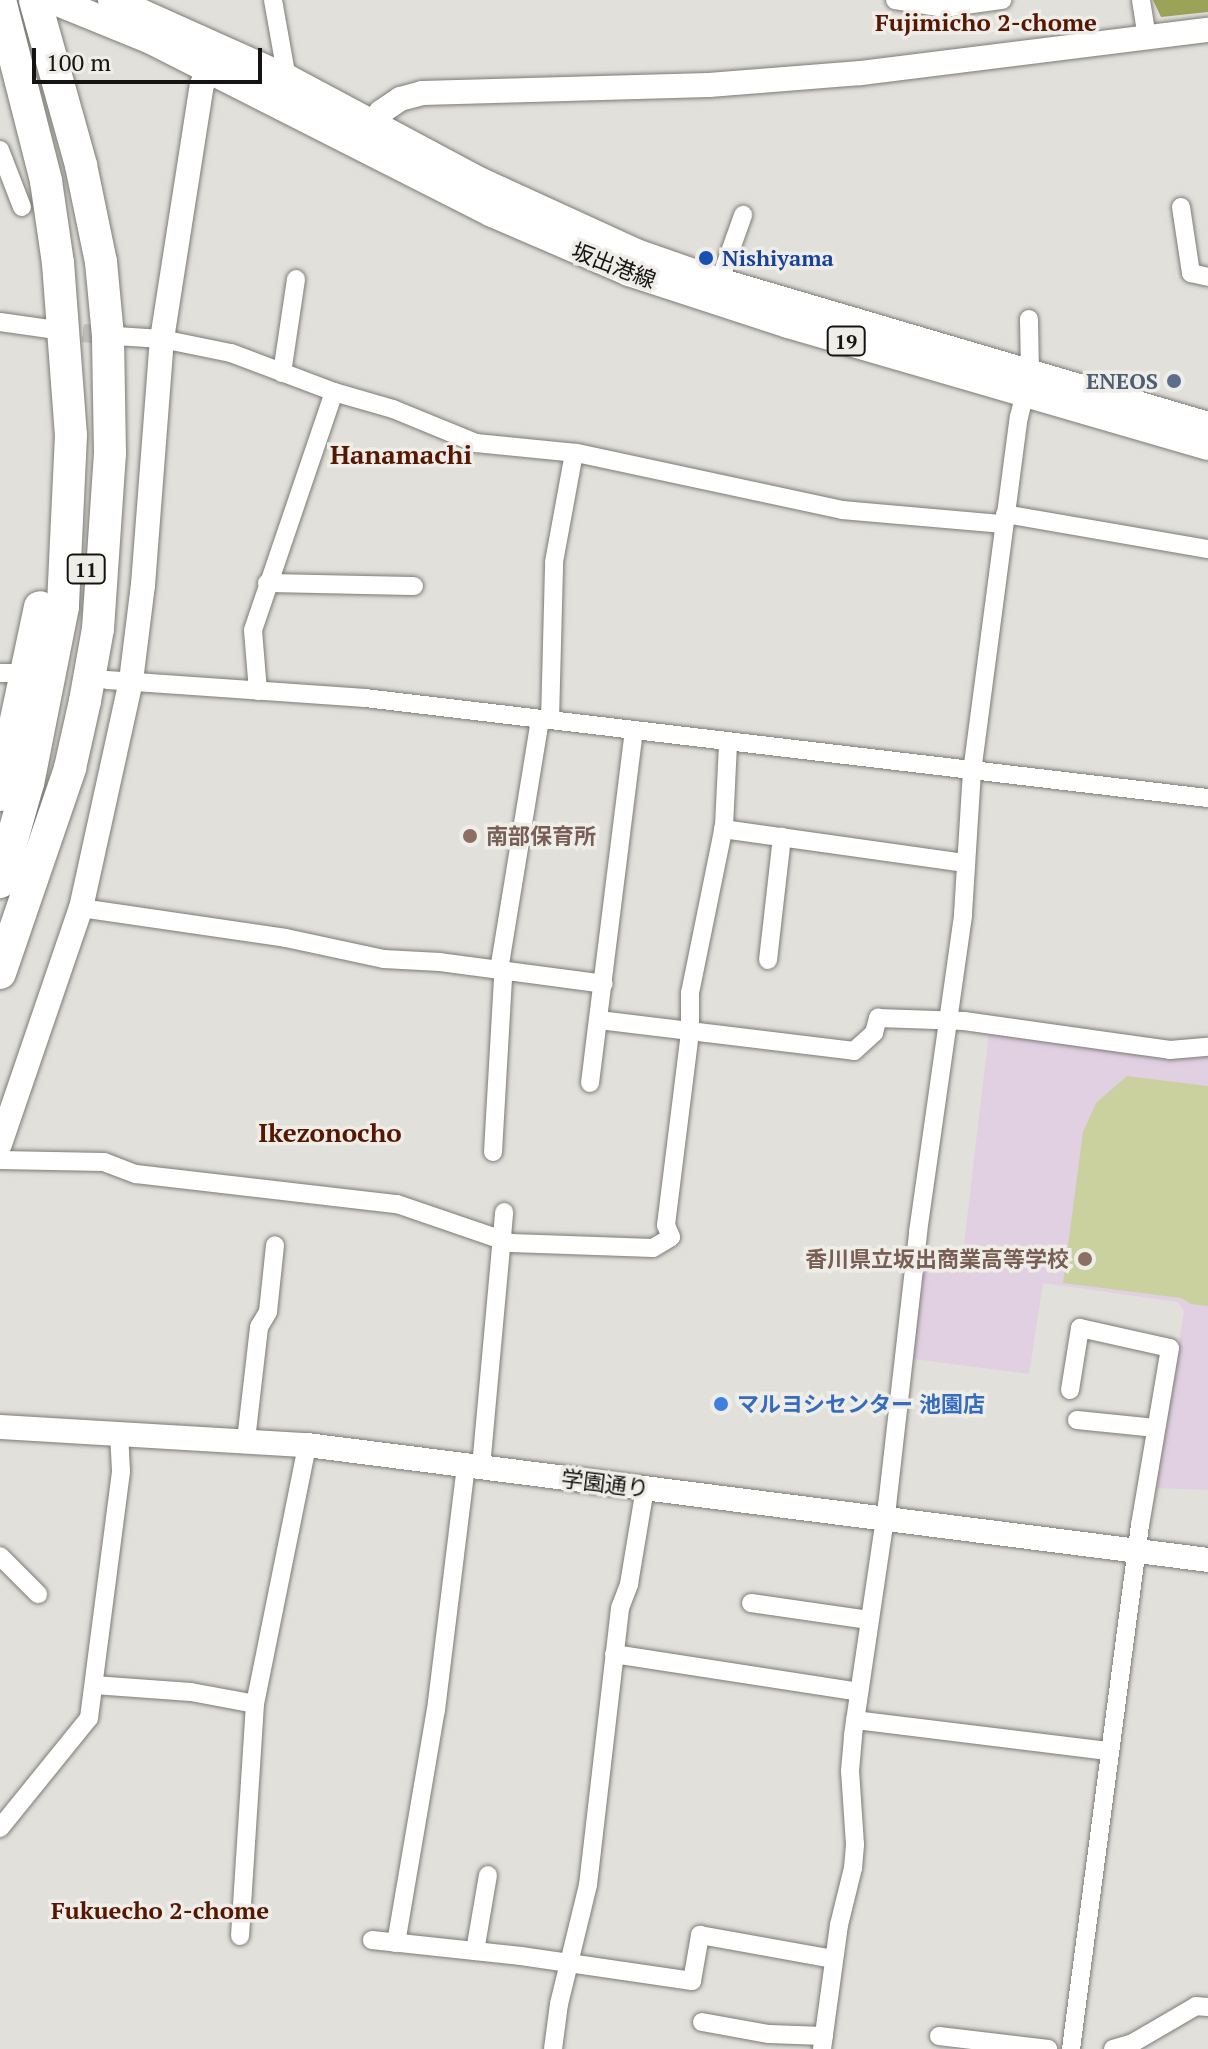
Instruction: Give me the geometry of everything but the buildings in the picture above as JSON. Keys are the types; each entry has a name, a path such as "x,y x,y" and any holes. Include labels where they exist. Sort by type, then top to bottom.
{"highway":[{"name":"11","path":"0,0 56,179 71,435 70,519 63,607 28,783 0,882"},
{"name":"11","path":"0,951 49,788 69,702 83,613 90,521 89,350 19,0"},
{"path":"0,973 70,768 98,629 110,453 101,262 81,165 35,0"},
{"path":"0,71 18,136 51,329 52,456 49,533 36,632 0,795"}],"main road":[{"name":"坂出港線","path":"53,0 151,40 288,79 364,133 555,243 1027,383 1206,431"},
{"name":"坂出港線","path":"112,0 210,58 291,112 364,133"},
{"path":"50,56 58,24 81,11"}],"street":[{"path":"273,0 291,112"},
{"path":"895,0 944,8 1002,0"},
{"path":"1141,0 1147,38"},
{"path":"364,133 400,99 422,93 709,85 861,73 1208,30"},
{"path":"0,1144 81,908 119,681 143,585 162,339 210,58"},
{"path":"0,150 22,207"},
{"path":"1181,207 1191,273 1208,277"},
{"path":"716,292 743,215"},
{"path":"282,373 296,279"},
{"path":"702,2022 823,2043 834,1959 855,1844 850,1771 855,1720 885,1518 918,1232 948,1019 966,863 972,772 1004,519 1027,383 1029,319"},
{"path":"0,322 51,329"},
{"path":"104,335 162,339 231,353 334,392 393,409 476,443 574,453 842,510 1004,519 1208,549"},
{"path":"258,691 253,630 334,392"},
{"path":"493,1152 500,964 545,720 554,562 574,453"},
{"path":"267,583 414,586"},
{"path":"119,681 365,698 1208,798"},
{"path":"590,1083 634,731"},
{"path":"0,1160 104,1162 136,1174 397,1204 502,1240 653,1248 671,1237 666,1225 690,1031 690,993 723,829 728,743"},
{"path":"723,829 966,863"},
{"path":"768,960 782,837"},
{"path":"81,908 286,938 384,959 440,962 604,984"},
{"path":"599,1020 854,1051 874,1033 878,1018 948,1019 1142,1047 1208,1047"},
{"path":"396,1943 474,1466 504,1212"},
{"path":"246,1440 259,1327 268,1312 275,1245"},
{"path":"1070,1390 1080,1328 1170,1348 1137,1550 1071,2049"},
{"path":"1077,1420 1156,1428"},
{"name":"学園通り","path":"0,1427 307,1445 1208,1560"},
{"path":"0,1828 89,1718 121,1471 119,1434"},
{"path":"240,1936 255,1704 307,1445"},
{"path":"553,2049 588,1885 620,1608 629,1584 645,1488"},
{"path":"4,1569 38,1594"},
{"path":"751,1603 869,1620"},
{"path":"614,1654 859,1692"},
{"path":"94,1685 191,1692 255,1704"},
{"path":"855,1720 1109,1751"},
{"path":"475,1951 488,1875"},
{"path":"372,1940 692,1981 700,1935 834,1959"},
{"path":"1113,2049 1131,2044 1196,2006 1208,2007"},
{"path":"939,2036 1048,2049"}],"shaded area":[{"name":"香川県立坂出商業高等学校","path":"989,1032 1208,1053 1208,1490 1156,1488 1184,1311 1178,1302 1043,1283 1029,1374 913,1359 921,1257 962,1261"}],"green space":[{"path":"1153,0 1208,0 1208,12 1161,17"},
{"path":"1127,1076 1208,1086 1208,1306 1191,1304 1181,1298 1063,1283 1083,1132 1096,1103"}],"tunnel":[{"path":"56,330 101,335"}],"place":[{"name":"Nishiyama","path":"706,258"},
{"name":"ENEOS","path":"1174,381"},
{"name":"南部保育所","path":"470,836"},
{"name":"香川県立坂出商業高等学校","path":"1085,1259"},
{"name":"マルヨシセンター 池園店","path":"721,1404"}],"district":[{"name":"Fujimicho 2-chome","path":"986,23"},
{"name":"Hanamachi","path":"401,455"},
{"name":"Ikezonocho","path":"330,1133"},
{"name":"Fukuecho 2-chome","path":"160,1911"}]}
